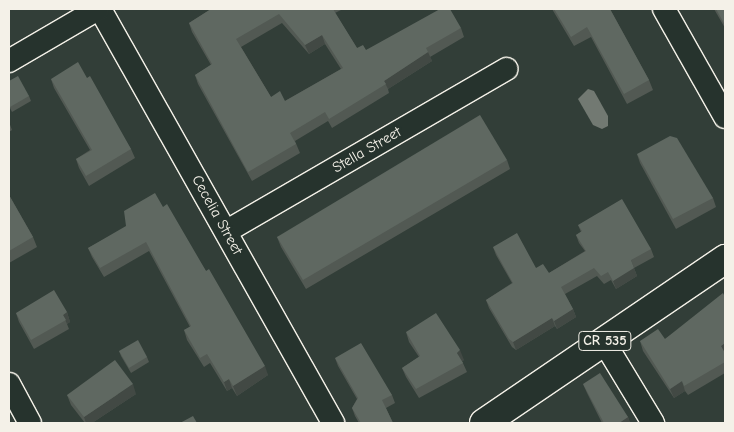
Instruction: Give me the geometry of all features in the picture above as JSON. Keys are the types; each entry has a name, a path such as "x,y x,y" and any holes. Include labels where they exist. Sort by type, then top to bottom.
{"main road":[{"name":"CR 535","path":"484,423 725,259"}],"street":[{"path":"9,61 99,9"},
{"name":"Cecelia Street","path":"99,9 227,231 333,423"},
{"path":"664,9 725,117"},
{"name":"Stella Street","path":"227,231 508,69"},
{"path":"604,342 653,423"},
{"path":"9,384 30,423"}],"shaded area":[{"path":"588,89 594,91 608,116 608,126 602,129 593,125 578,99"}],"building":[{"path":"211,9 333,9 357,48 363,45 366,50 440,9 450,9 461,28 426,48 428,52 384,81 386,84 329,119 325,112 290,133 296,144 248,172 195,75 212,64 189,23","holes":["279,14 305,45 322,35 343,68 285,101 280,91 271,97 236,39"]},
{"path":"554,9 610,9 649,80 624,94 587,27 571,37"},
{"path":"716,9 725,9 725,25"},
{"path":"78,62 87,78 90,76 131,149 86,176 76,159 92,150 51,79"},
{"path":"18,76 29,96 10,107 9,81"},
{"path":"480,115 507,160 303,280 277,237"},
{"path":"670,136 677,138 713,198 673,219 637,154"},
{"path":"155,193 163,207 167,204 206,271 209,269 265,366 233,386 229,379 224,382 207,354 200,358 184,330 191,326 146,242 100,268 88,248 126,226 124,211"},
{"path":"9,195 33,237 9,251"},
{"path":"622,199 651,249 631,260 634,268 613,281 608,272 601,276 594,268 561,287 573,309 554,321 552,318 513,342 509,339 486,300 513,283 493,247 517,233 536,268 543,264 549,273 586,251 576,235 582,231 578,225"},
{"path":"54,290 67,312 63,315 66,320 31,340 16,313"},
{"path":"723,293 725,297 725,343 721,346 725,353 725,362 684,386 682,381 670,389 640,341 658,329 665,339"},
{"path":"436,313 460,350 457,353 463,363 416,389 402,368 420,356 406,332"},
{"path":"138,340 147,357 129,368 119,351"},
{"path":"361,343 392,395 382,400 393,423 361,423 352,408 358,398 335,358"},
{"path":"115,360 133,384 84,417 67,395"},
{"path":"600,373 628,417 619,423 604,423 583,384"},
{"path":"193,416 197,423 180,423"}]}
